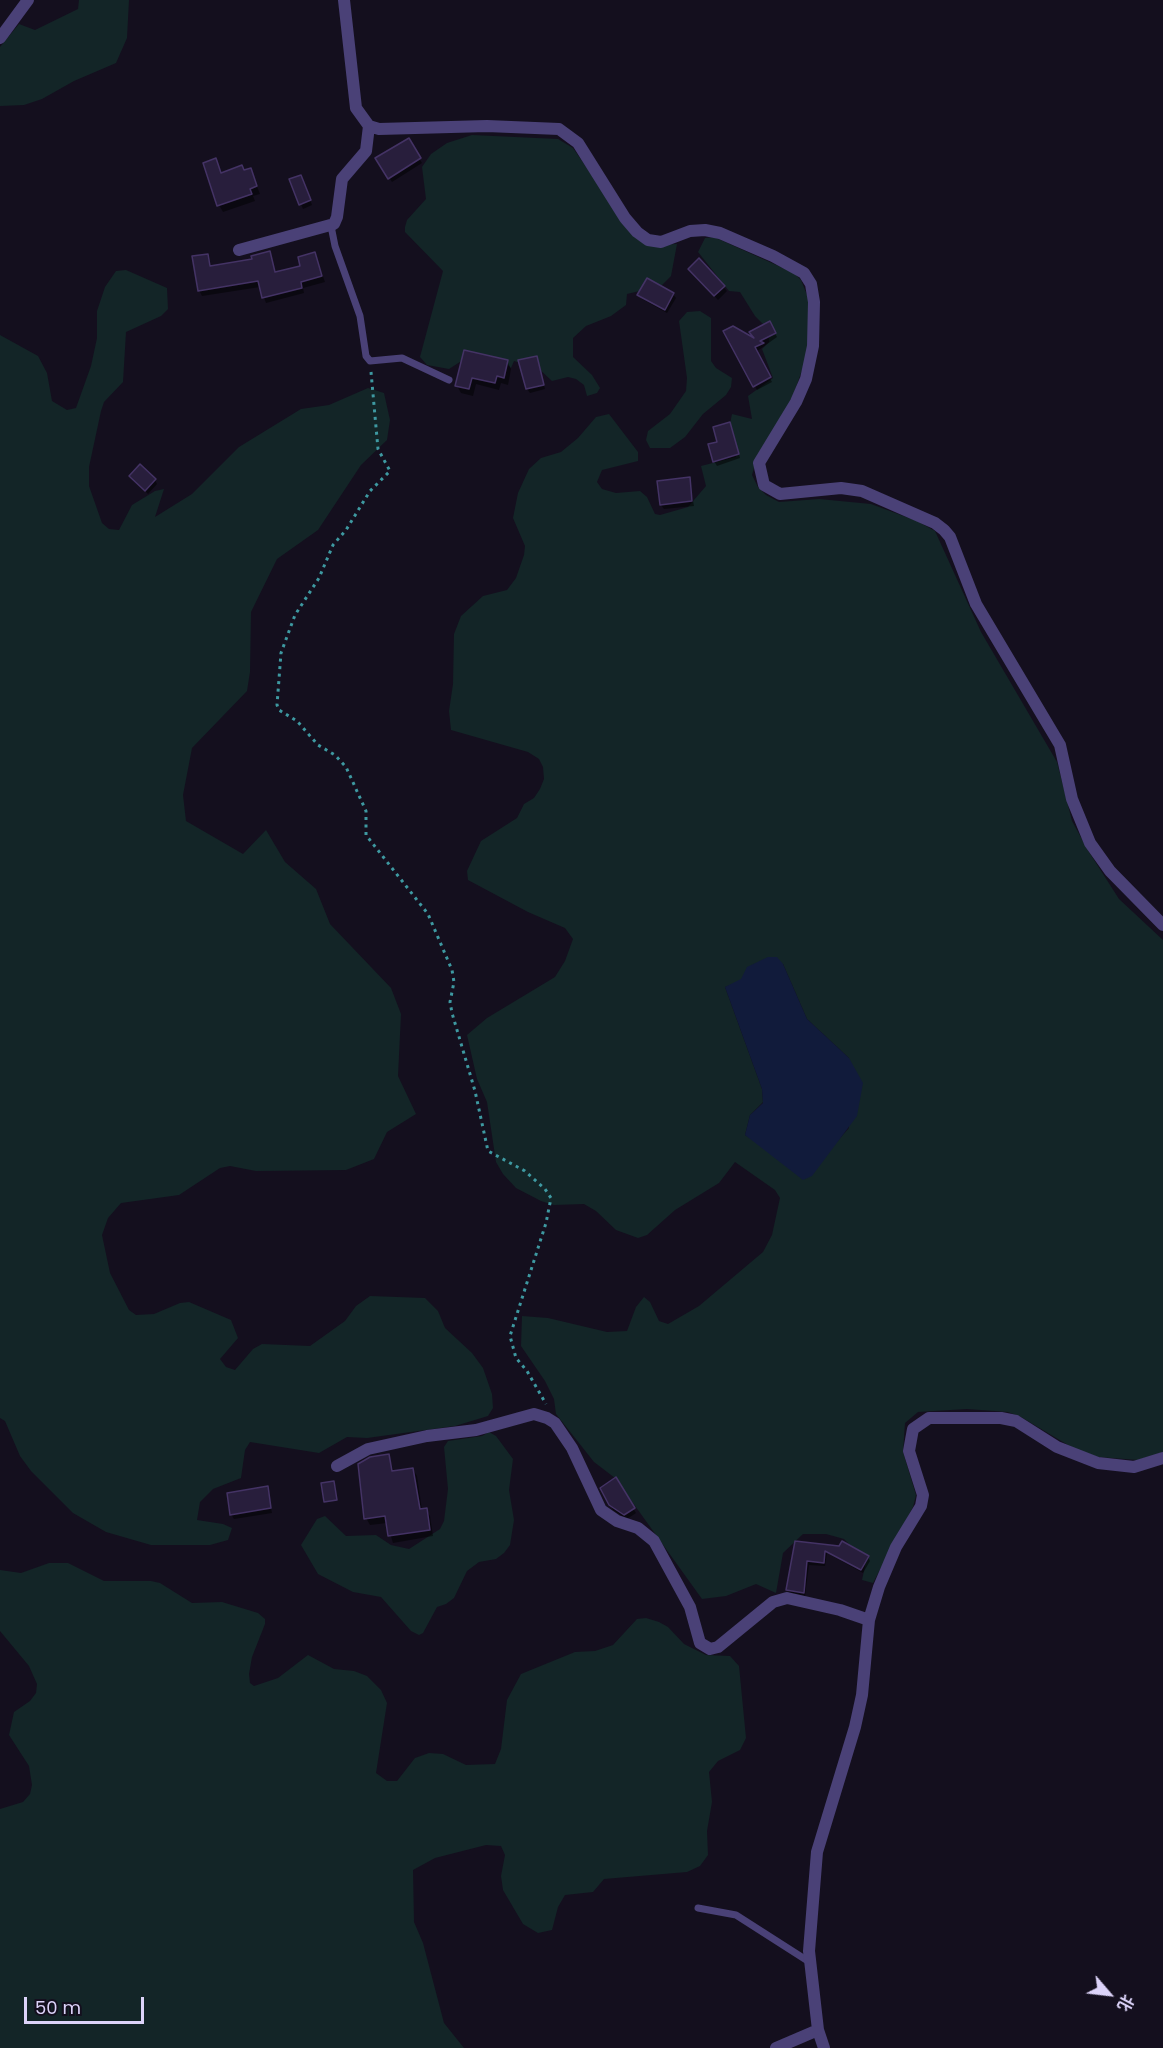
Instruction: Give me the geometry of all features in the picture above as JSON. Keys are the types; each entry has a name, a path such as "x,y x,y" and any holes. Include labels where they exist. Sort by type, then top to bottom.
{"street":[{"path":"0,38 28,0"},
{"path":"344,0 356,108 369,126 379,129 487,126 559,129 578,143 625,218 637,232 648,240 661,242 690,231 720,233 790,263 804,273 811,284 814,303 813,346 806,380 796,402 759,463 764,485 780,494 841,488 862,492 935,523 944,530 950,537 976,604 1060,745 1072,798 1090,843 1110,871 1163,925"},
{"path":"239,250 331,226 338,217 342,179 366,151 369,126"},
{"path":"337,1466 353,1455 378,1446 427,1436 476,1430 534,1414 555,1423 572,1448 601,1510 617,1521 638,1528 654,1541 690,1607 700,1643 710,1649 718,1647 773,1602 787,1598 840,1610 869,1620"},
{"path":"824,2048 818,2030 809,1952 817,1852 855,1727 862,1695 869,1620 885,1568 921,1506 923,1495 909,1451 913,1429 920,1422 929,1418 1001,1418 1016,1421 1057,1447 1098,1463 1134,1467 1163,1458"},
{"path":"776,2048 818,2030"}],"lane":[{"path":"331,226 360,316 366,356 370,361 402,358 449,380"},
{"path":"698,1908 736,1915 811,1963"}],"path":[{"path":"370,361 378,449 390,471 370,491 333,545 320,578 295,615 281,653 277,705 279,710 297,721 318,745 335,755 346,767 366,811 366,835 429,914 452,970 454,982 450,1002 452,1013 475,1091 488,1151 525,1171 545,1189 551,1198 546,1223 510,1336 516,1358 544,1397 547,1418"}],"shaded area":[{"path":"79,0 129,0 127,38 116,63 74,81 42,99 24,105 0,106 0,47 19,24 35,30 78,9"},
{"path":"472,135 558,139 573,148 629,229 648,245 677,244 671,276 661,286 627,294 626,305 611,316 586,326 573,338 573,357 592,375 600,388 597,393 587,396 584,385 576,379 568,377 552,381 538,368 514,361 511,368 504,362 466,358 449,369 427,365 420,357 443,271 405,232 405,227 407,220 426,199 422,167 431,154 447,143"},
{"path":"714,237 794,273 801,280 809,300 811,319 806,359 789,407 758,454 752,475 758,487 766,495 779,502 819,499 871,504 917,521 935,531 981,632 1057,762 1072,821 1089,852 1119,899 1163,940 1163,1452 1138,1460 1098,1457 1073,1448 1021,1417 1008,1412 967,1409 918,1412 905,1423 903,1452 916,1495 913,1507 873,1583 862,1580 865,1566 844,1539 826,1534 803,1534 783,1553 776,1593 756,1584 726,1596 702,1599 615,1478 594,1462 556,1414 554,1399 545,1381 521,1346 522,1316 548,1318 607,1332 627,1331 636,1307 644,1297 650,1302 659,1321 668,1324 699,1306 763,1252 772,1235 780,1198 775,1190 735,1162 719,1183 675,1210 647,1235 638,1238 616,1230 596,1211 584,1204 554,1205 541,1201 516,1188 503,1174 496,1162 487,1102 477,1079 467,1035 487,1018 555,977 565,961 573,939 565,928 528,912 468,880 467,871 481,841 517,818 524,804 534,798 544,779 543,767 539,759 528,752 451,730 449,711 453,684 454,634 461,616 483,596 507,590 516,578 525,546 513,518 518,493 529,469 541,458 561,452 578,438 596,417 609,414 638,452 638,461 602,470 597,482 602,489 616,493 640,491 647,497 655,514 660,515 688,507 706,486 701,466 736,457 729,429 732,414 752,419 748,396 773,378 762,349 769,342 768,329 755,316 740,292 729,291 698,252 705,238","holes":["783,964 807,1019 849,1058 849,1128 834,1145 756,1142 745,1135 750,1115 763,1102 762,1089 725,987"]},
{"path":"126,270 167,288 168,309 161,316 126,332 123,382 104,402 101,411 89,467 89,486 102,523 109,529 119,530 132,505 155,491 164,489 155,517 192,494 239,447 301,409 329,405 368,388 384,393 390,420 387,440 361,465 318,530 277,559 251,612 250,672 247,691 192,748 183,795 186,821 243,854 266,830 285,862 316,889 330,924 391,988 401,1014 398,1076 416,1114 387,1132 374,1159 346,1170 256,1171 230,1166 220,1168 179,1195 121,1203 108,1218 102,1235 110,1273 129,1310 136,1315 154,1314 180,1303 189,1302 231,1320 238,1338 220,1359 226,1367 235,1370 253,1349 262,1344 310,1346 345,1321 356,1306 370,1296 425,1298 438,1311 445,1328 472,1353 483,1368 492,1394 493,1408 488,1416 455,1426 367,1438 347,1437 319,1453 250,1442 245,1450 241,1478 213,1489 200,1502 197,1520 223,1524 232,1528 228,1540 210,1545 151,1545 106,1532 73,1513 31,1471 20,1456 5,1421 0,1418 0,335 38,356 47,373 52,401 67,410 76,408 91,366 97,338 97,311 105,287 116,271"},
{"path":"700,311 711,318 711,361 716,368 732,378 731,387 726,395 703,414 685,437 670,448 650,448 646,440 648,431 670,414 686,391 687,378 679,321 687,312"},
{"path":"489,1432 496,1436 513,1459 509,1490 514,1520 510,1545 496,1559 479,1562 467,1571 454,1598 437,1607 423,1633 419,1635 411,1631 381,1597 353,1592 318,1574 301,1545 317,1519 325,1516 346,1536 376,1535 391,1545 409,1549 440,1529 444,1521 448,1489 444,1447 448,1441 482,1436"},
{"path":"49,1563 68,1563 104,1581 160,1583 192,1603 222,1602 258,1613 265,1619 265,1624 252,1657 249,1674 250,1683 254,1686 278,1678 308,1655 334,1669 354,1671 367,1676 381,1690 387,1703 376,1773 387,1781 397,1781 415,1758 429,1753 443,1754 466,1765 495,1764 501,1749 507,1700 521,1674 575,1652 595,1651 613,1645 637,1619 646,1618 659,1622 668,1627 684,1644 706,1655 730,1656 739,1666 746,1738 740,1750 718,1761 709,1772 712,1802 707,1831 708,1855 700,1866 687,1872 604,1879 593,1892 565,1895 558,1907 552,1930 538,1933 523,1924 503,1890 501,1876 505,1855 501,1846 486,1845 435,1858 413,1870 414,1922 423,1943 444,2023 464,2048 0,2048 0,1809 23,1802 30,1794 32,1785 29,1766 9,1735 14,1712 30,1701 36,1693 37,1684 29,1666 0,1631 0,1570 21,1573"}],"water":[{"path":"768,957 777,957 783,964 807,1019 849,1058 863,1083 857,1116 812,1176 803,1180 745,1135 750,1115 763,1103 762,1089 725,987 741,979 747,967"}],"building":[{"path":"409,138 421,158 388,179 375,158"},
{"path":"216,158 221,173 242,165 244,170 251,168 257,186 250,189 252,194 217,206 203,163"},
{"path":"301,175 311,200 299,205 289,179"},
{"path":"270,251 275,272 300,266 298,257 315,252 322,276 301,282 302,288 262,298 258,281 198,291 192,256 208,254 210,266 252,259 251,256"},
{"path":"699,258 725,286 714,296 688,269"},
{"path":"647,278 674,293 665,310 637,295"},
{"path":"770,321 776,333 760,341 764,343 755,347 771,377 753,387 723,331 733,326 754,338 749,332"},
{"path":"464,350 508,360 504,378 497,376 495,383 472,378 469,389 455,386"},
{"path":"537,356 544,385 526,389 518,360"},
{"path":"730,422 739,454 713,462 708,444 717,442 713,427"},
{"path":"140,464 156,479 145,491 129,476"},
{"path":"690,477 692,501 660,505 657,481"},
{"path":"389,1454 392,1471 413,1468 420,1509 427,1508 430,1530 388,1536 385,1516 364,1519 358,1464 370,1457"},
{"path":"616,1477 635,1508 624,1515 609,1505 600,1488"},
{"path":"334,1481 337,1500 324,1502 321,1483"},
{"path":"268,1486 271,1508 230,1515 227,1493"},
{"path":"795,1541 839,1546 842,1541 869,1556 861,1570 825,1551 824,1563 807,1561 804,1593 786,1590"}]}
